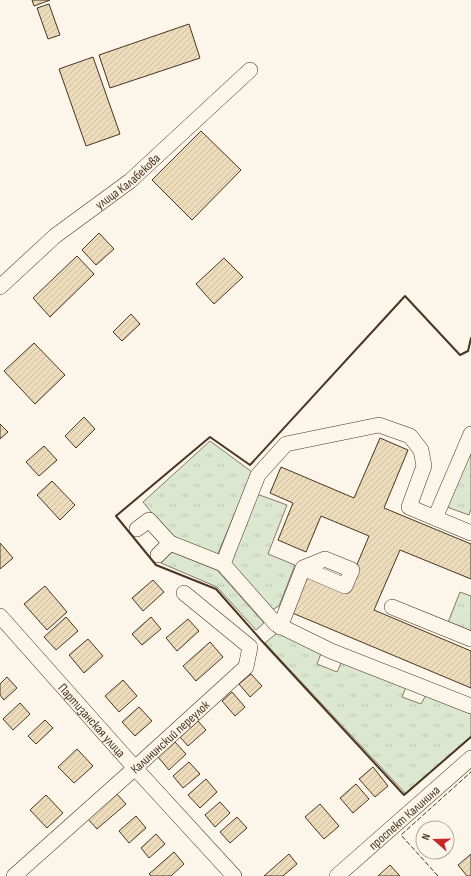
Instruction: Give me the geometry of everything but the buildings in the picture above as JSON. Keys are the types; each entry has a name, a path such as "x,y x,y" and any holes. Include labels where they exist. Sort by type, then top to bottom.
{"street":[{"name":"улица Калабекова","path":"0,287 55,236 130,181 250,70"},
{"path":"223,564 258,475 286,444 379,425 410,436 422,450 424,466 409,507 471,533"},
{"path":"435,518 471,434"},
{"path":"137,529 149,520 170,544 223,564 276,624 331,651 471,706"},
{"path":"158,555 170,544"},
{"path":"280,626 303,568"},
{"name":"Калининский переулок","path":"14,876 246,667 250,647 184,593"},
{"path":"392,607 471,639"},
{"name":"Партизанская улица","path":"0,616 135,768 234,876"},
{"name":"проспект Калинина","path":"337,876 471,758"}],"green space":[{"path":"210,441 252,472 217,556 170,536 143,502"},
{"path":"471,450 471,509 469,515 447,507"},
{"path":"254,493 287,505 268,554 295,565 279,606 272,610 227,563"},
{"path":"172,552 217,570 264,623 256,630 217,587 161,563"},
{"path":"460,592 471,596 471,634 447,625"},
{"path":"277,633 322,651 317,664 337,672 342,661 406,687 402,697 421,704 426,695 471,713 471,736 406,794 265,643"}],"fence":[{"path":"438,876 401,835 471,772"}],"wall":[{"path":"471,338 468,351 460,355 405,296 250,465 210,437 116,516 156,565 216,589 404,795 471,737"}]}
